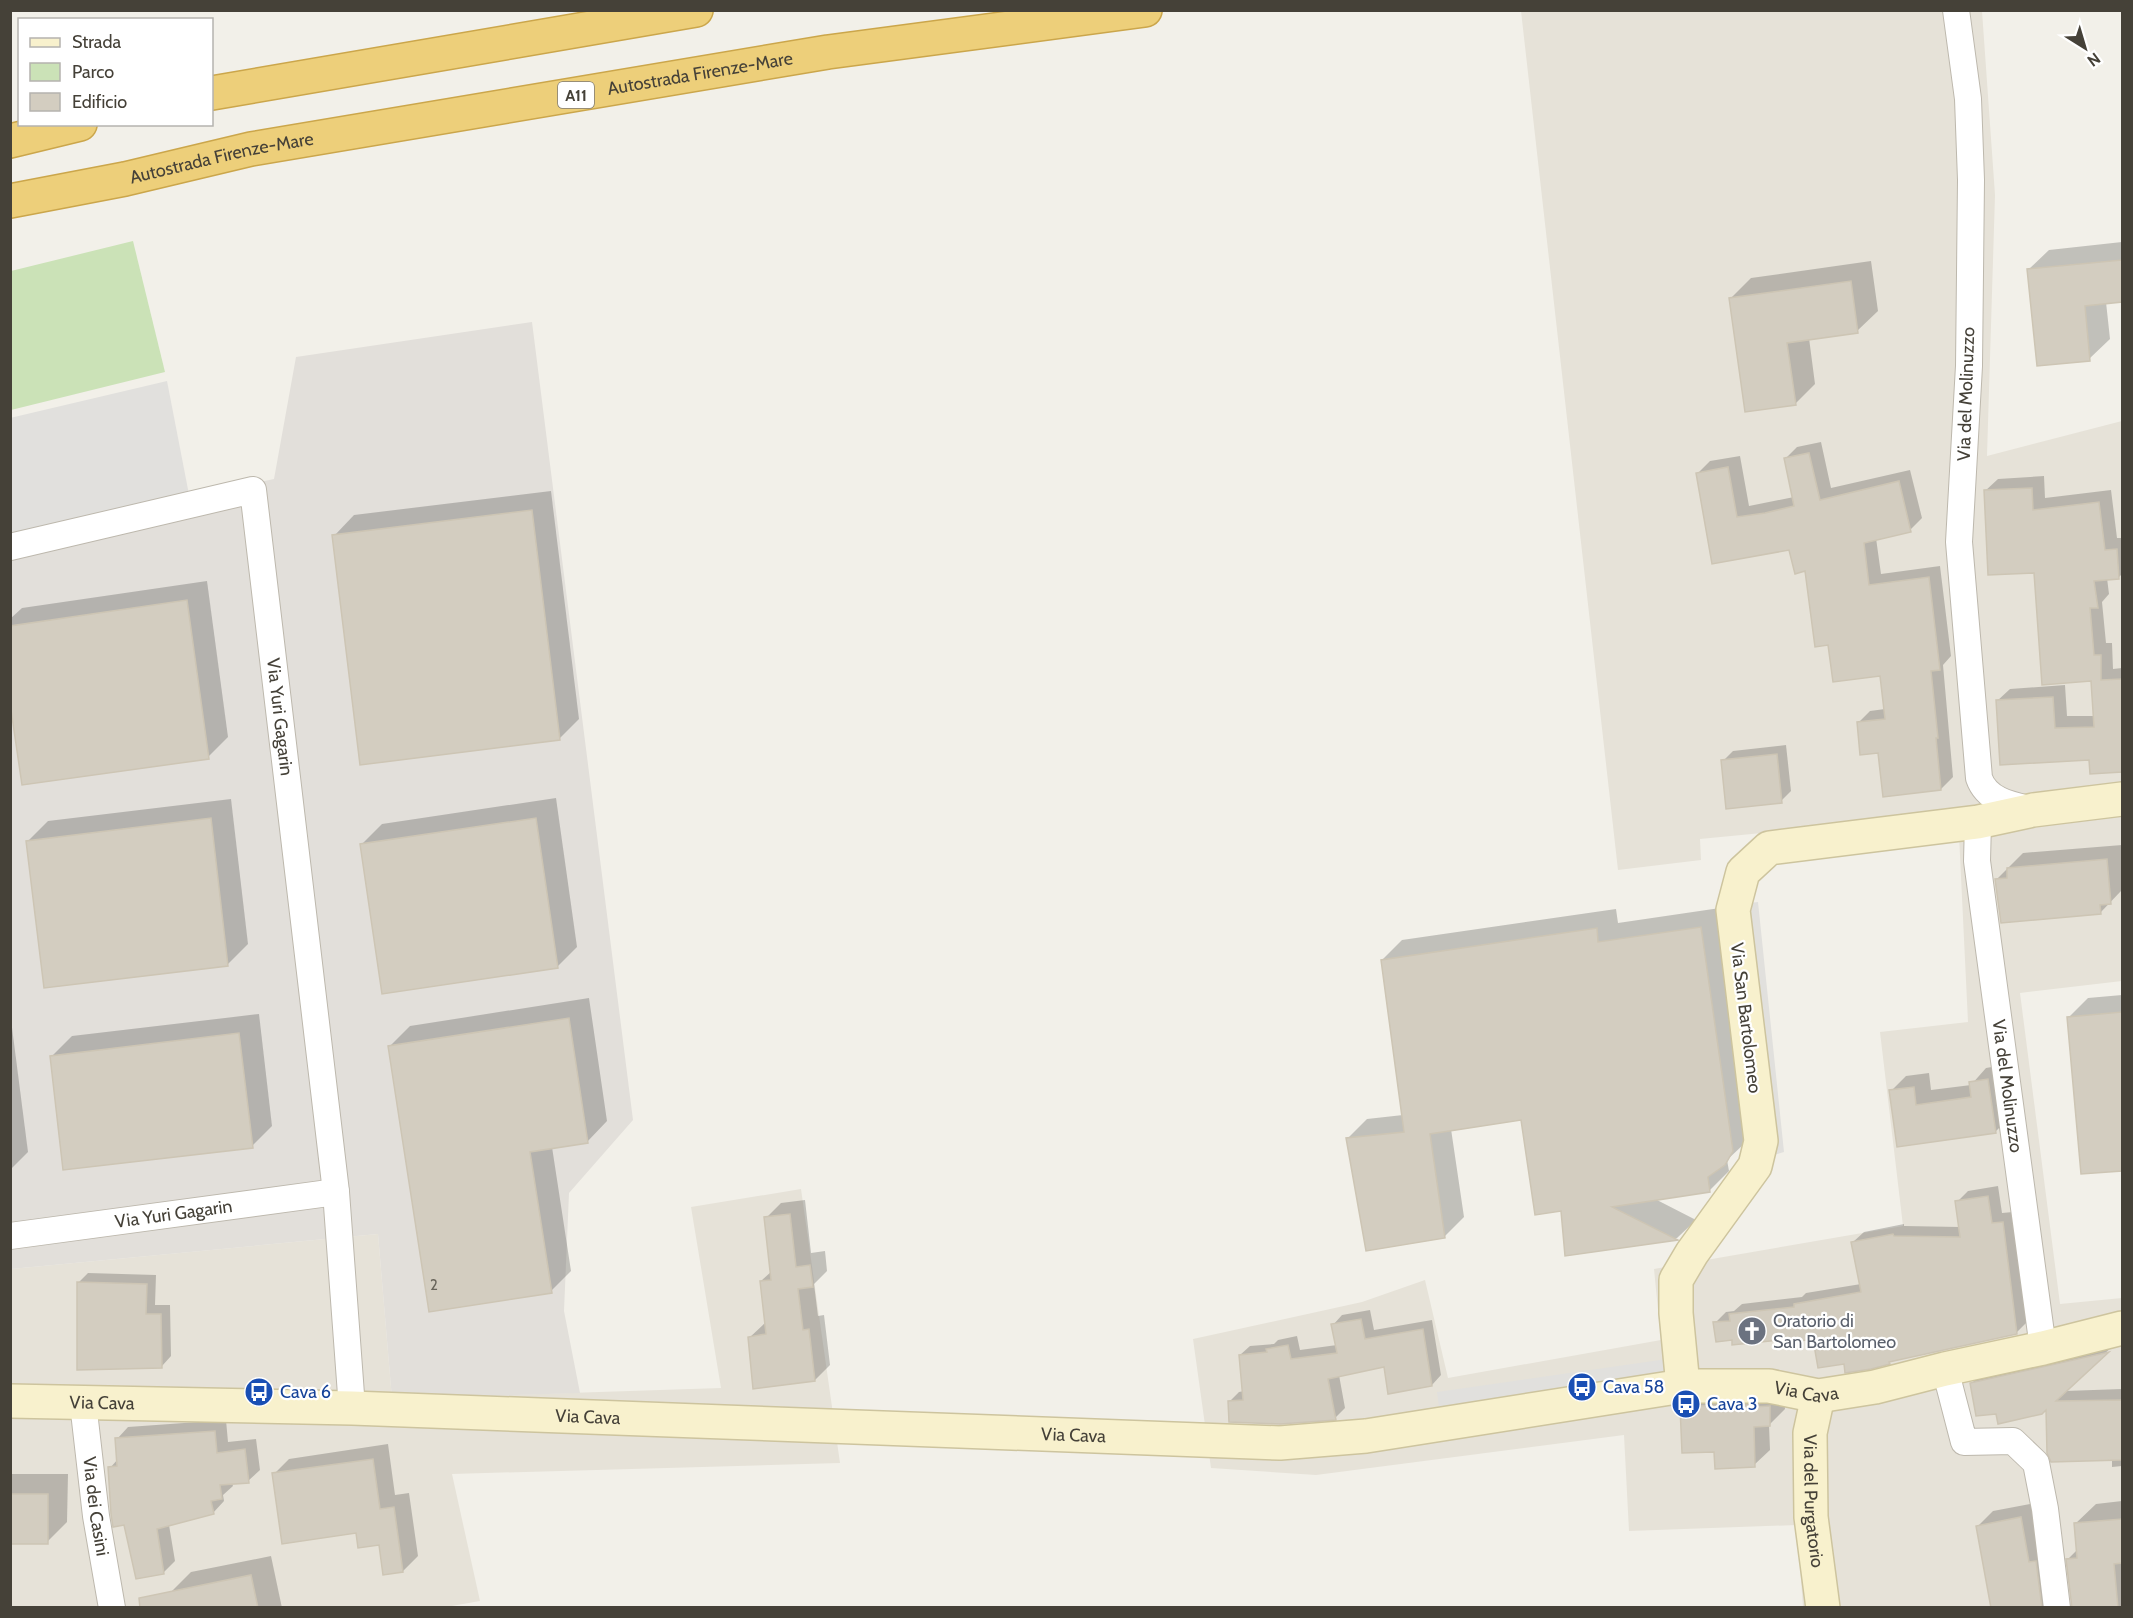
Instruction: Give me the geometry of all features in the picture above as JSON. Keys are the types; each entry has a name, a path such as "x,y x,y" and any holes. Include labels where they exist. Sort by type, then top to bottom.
{"highway":[{"path":"213,93 696,10"},
{"name":"Autostrada Firenze-Mare","path":"10,201 125,178 250,149 828,52 1145,10"},
{"path":"10,141 72,126"}],"street":[{"name":"Via del Molinuzzo","path":"1956,10 1968,99 1971,180 1969,366 1959,542 1979,778 1989,794 2012,805 2033,810"},
{"name":"Via Yuri Gagarin","path":"10,547 253,490 336,1192 352,1408"},
{"name":"Via San Bartolomeo","path":"1683,1386 1676,1313 1676,1280 1692,1253 1755,1166 1761,1141 1733,910 1743,872 1769,848 1978,822 2033,810 2122,799"},
{"name":"Via del Molinuzzo","path":"1978,822 1977,861 2043,1348"},
{"name":"Via Yuri Gagarin","path":"10,1236 336,1192"},
{"name":"Via Cava","path":"10,1401 352,1408 1280,1443 1366,1436 1683,1386 1769,1386 1818,1396 1875,1388 1945,1369 2122,1328"},
{"path":"1945,1369 1964,1442 2013,1441 2036,1464 2045,1509 2057,1608"},
{"name":"Via del Purgatorio","path":"1818,1396 1810,1433 1811,1517 1823,1608"},
{"name":"Via dei Casini","path":"83,1403 96,1516 112,1608"}],"shaded area":[{"path":"1521,11 1982,11 1995,195 1987,456 2122,421 2122,981 2020,993 2060,1304 2122,1298 2122,1607 1803,1607 1797,1525 1629,1531 1624,1435 1316,1475 1211,1468 1193,1339 1362,1302 1425,1280 1448,1378 1661,1340 1654,1269 1903,1226 1880,1032 1968,1022 1958,814 1700,839 1701,860 1618,870"},
{"path":"532,322 633,1120 569,1193 564,1311 580,1393 392,1399 378,1234 11,1269 11,534 274,479 296,357"},
{"path":"167,381 191,505 11,547 10,418"},
{"path":"1758,902 1784,1152 1767,1157 1741,904"},
{"path":"801,1189 840,1463 452,1474 480,1601 446,1607 11,1608 11,1269 378,1234 392,1399 721,1388 691,1207"},
{"path":"1667,1359 1668,1375 1439,1407 1437,1392"}],"green space":[{"path":"133,241 165,372 11,410 11,271"}],"building":[{"path":"2122,260 2122,302 2085,306 2090,361 2037,366 2027,269"},
{"path":"1851,281 1858,333 1787,343 1796,405 1745,412 1729,298"},
{"path":"1809,453 1820,500 1899,481 1911,532 1864,543 1869,585 1929,577 1940,670 1931,671 1941,790 1883,797 1878,753 1860,755 1857,722 1885,719 1880,676 1833,682 1828,645 1815,647 1805,571 1795,574 1789,550 1712,564 1696,473 1728,467 1737,517 1765,513 1794,506 1784,458"},
{"path":"2032,488 2033,510 2099,502 2105,550 2117,549 2119,579 2094,581 2098,608 2090,608 2094,655 2101,655 2101,680 2122,679 2122,772 2090,774 2089,760 2000,765 1996,700 2053,697 2055,728 2094,727 2091,681 2042,685 2034,573 1988,575 1984,490"},
{"path":"532,510 560,740 360,765 332,535"},
{"path":"187,600 209,759 22,785 10,703 10,626"},
{"path":"1777,754 1782,803 1726,809 1721,760"},
{"path":"211,818 228,966 44,988 26,841"},
{"path":"536,818 558,968 382,994 360,844"},
{"path":"2107,859 2111,904 2100,905 2101,914 2001,923 1995,879 2007,878 2007,868"},
{"path":"1701,927 1733,1151 1725,1165 1708,1177 1710,1192 1612,1207 1678,1240 1565,1256 1561,1211 1535,1215 1521,1120 1430,1134 1445,1238 1366,1251 1346,1138 1404,1132 1381,960 1597,928 1598,942"},
{"path":"2122,1012 2122,1171 2081,1174 2067,1017"},
{"path":"569,1018 588,1143 530,1152 552,1293 429,1312 388,1046"},
{"path":"239,1033 253,1148 63,1170 50,1056"},
{"path":"1988,1079 1996,1133 1897,1147 1889,1090 1914,1087 1916,1105 1971,1097 1969,1082"},
{"path":"1988,1196 1992,1223 2003,1222 2017,1334 1889,1362 1890,1364 1871,1369 1845,1373 1844,1364 1818,1368 1813,1339 1800,1341 1799,1338 1732,1345 1732,1340 1716,1342 1713,1322 1730,1321 1729,1314 1794,1307 1794,1304 1861,1292 1851,1242 1893,1234 1894,1236 1960,1237 1955,1201"},
{"path":"790,1214 796,1267 810,1265 813,1287 798,1289 803,1330 809,1329 815,1381 753,1389 748,1337 766,1334 760,1281 771,1280 764,1217"},
{"path":"77,1282 147,1284 146,1314 161,1314 162,1368 77,1370"},
{"path":"1361,1319 1365,1339 1423,1329 1432,1386 1388,1394 1384,1367 1328,1379 1336,1420 1280,1424 1229,1422 1228,1401 1243,1400 1239,1355 1267,1352 1266,1349 1288,1345 1291,1359 1337,1353 1331,1324"},
{"path":"2109,1352 2056,1401 2122,1400 2122,1460 2051,1462 2047,1453 2046,1410 2042,1414 1998,1424 1996,1414 1976,1416 1970,1383"},
{"path":"1753,1405 1753,1407 1770,1406 1770,1426 1754,1427 1755,1467 1715,1469 1714,1452 1682,1453 1680,1406"},
{"path":"215,1431 217,1453 245,1449 249,1483 220,1485 222,1499 211,1501 214,1514 157,1529 164,1574 136,1579 124,1525 113,1527 111,1514 108,1467 117,1466 115,1438"},
{"path":"373,1459 380,1509 394,1507 403,1572 383,1575 379,1545 358,1548 356,1533 282,1544 272,1473"},
{"path":"10,1494 48,1494 48,1544 10,1544"},
{"path":"2021,1517 2029,1562 2036,1561 2042,1608 1991,1608 1976,1526"},
{"path":"2122,1519 2122,1563 2114,1564 2118,1608 2072,1608 2066,1559 2077,1558 2074,1523"},
{"path":"251,1575 258,1608 140,1608 139,1598"}],"place":[{"name":"Oratorio di San Bartolomeo","path":"1752,1331"},
{"name":"Cava 58","path":"1582,1387"},
{"name":"Cava 6","path":"259,1392"},
{"name":"Cava 3","path":"1686,1404"}]}
